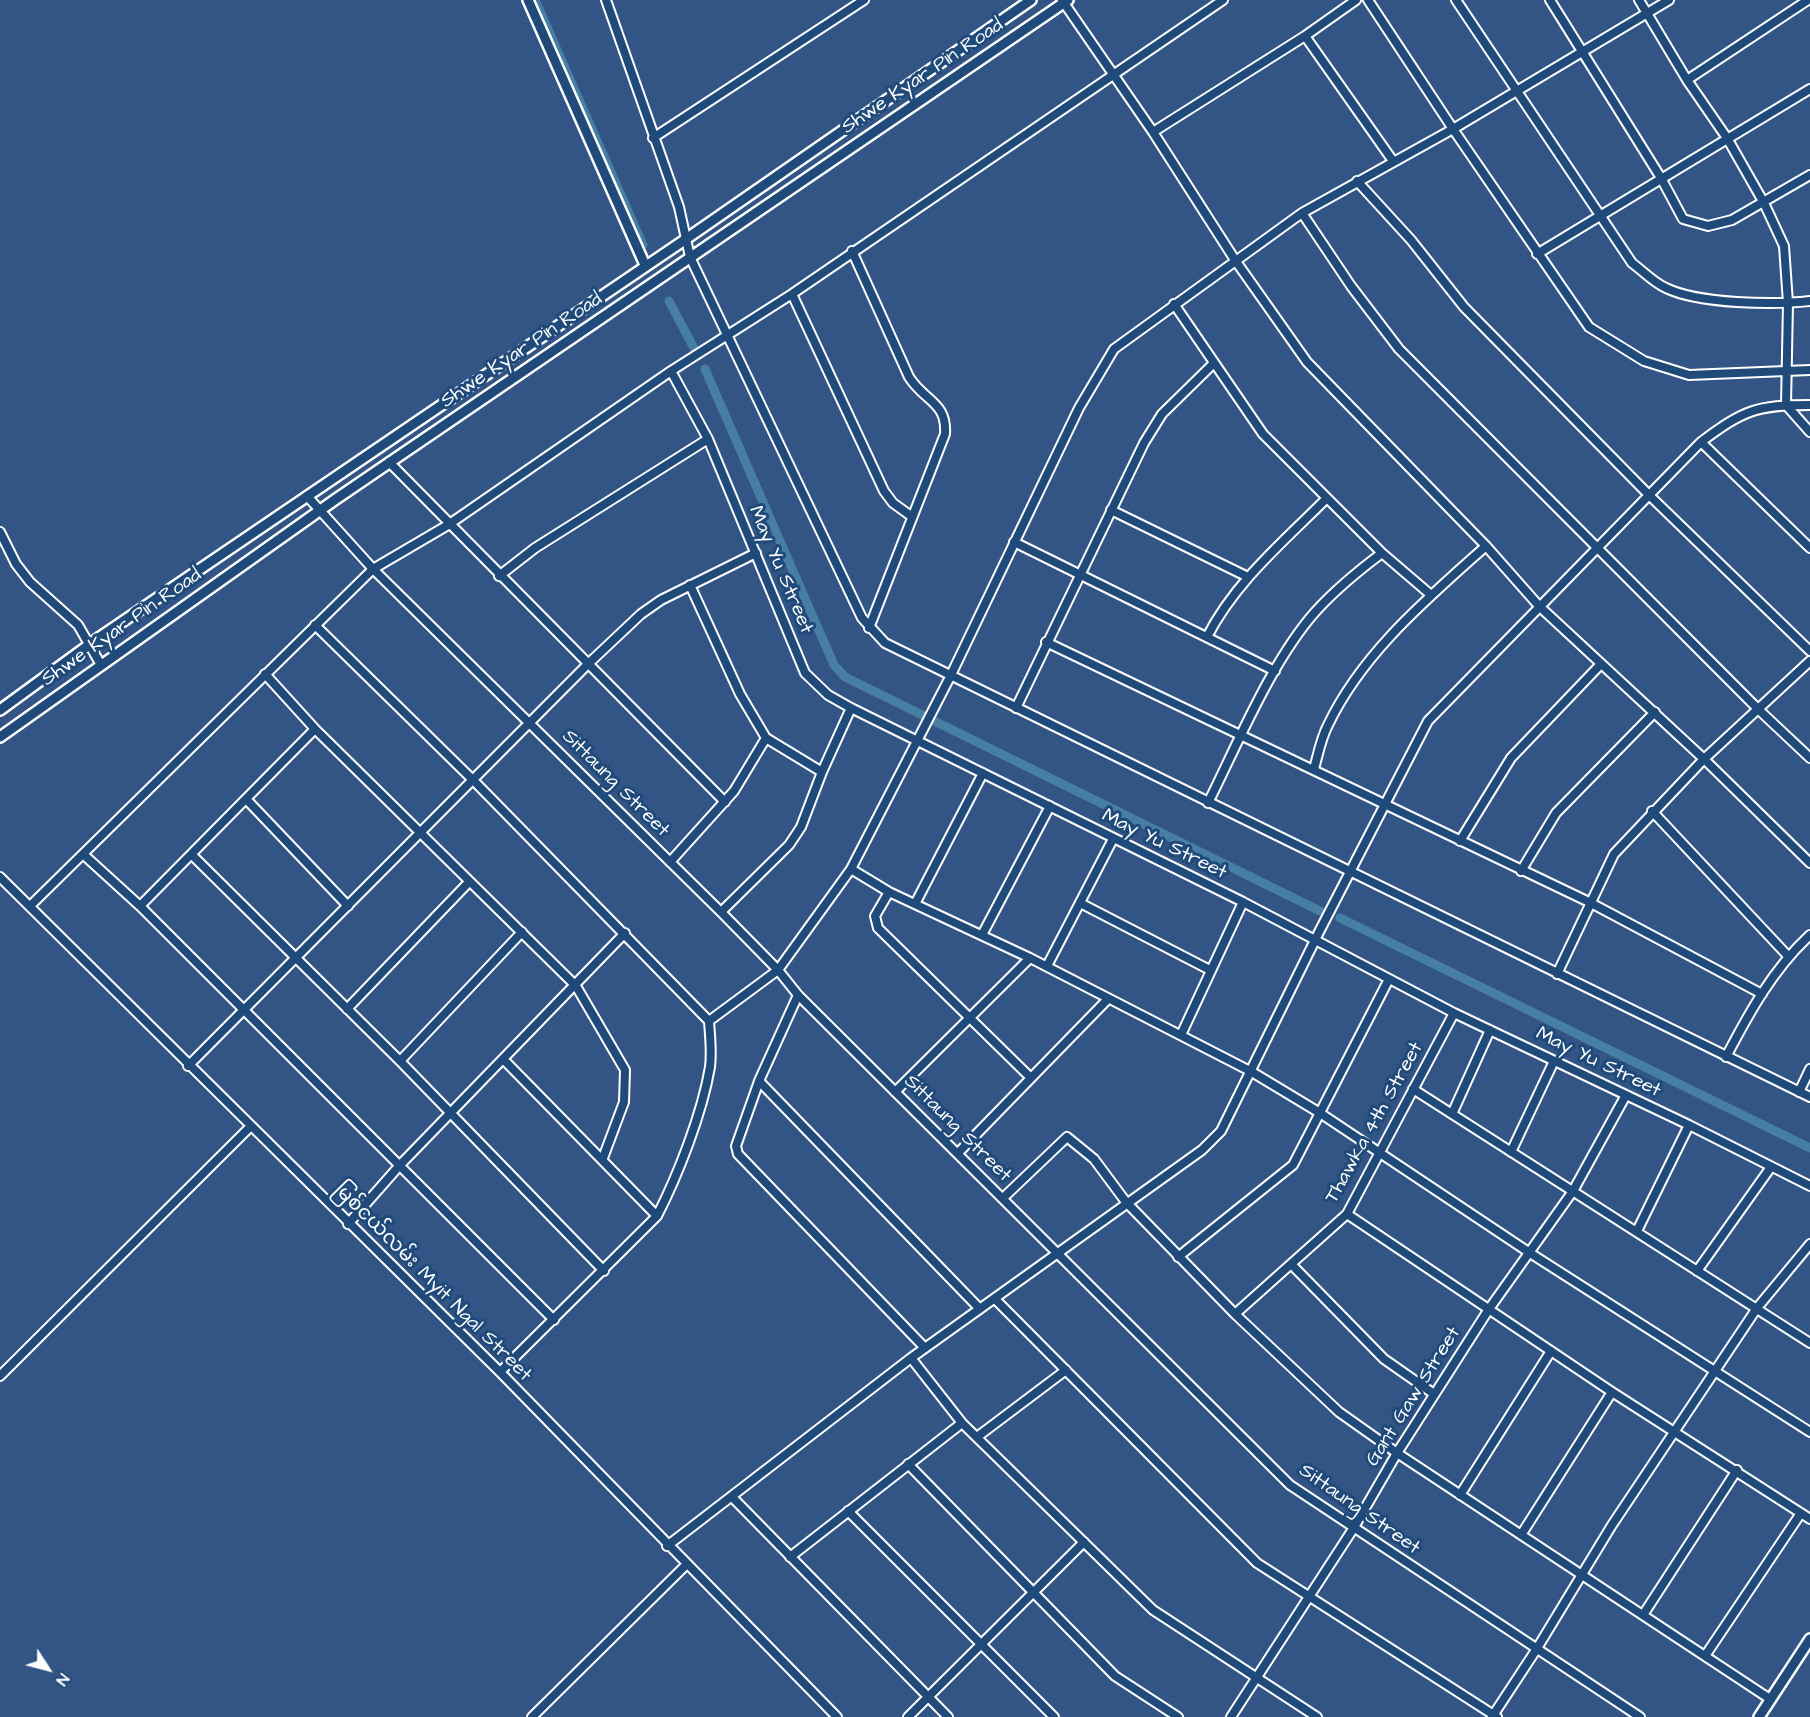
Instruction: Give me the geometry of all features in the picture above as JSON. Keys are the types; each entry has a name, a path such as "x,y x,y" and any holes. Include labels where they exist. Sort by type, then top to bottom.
{"street":[{"path":"528,0 645,265"},
{"path":"606,0 679,207 690,256 862,618 885,643 950,677 1810,1097"},
{"path":"653,138 864,0"},
{"name":"Shwe Kyar Pin Road","path":"0,710 90,644 686,239 1031,0"},
{"path":"30,906 373,569 448,525 671,370 792,294 1223,0"},
{"path":"1153,132 1305,36 1356,0"},
{"path":"1368,0 1537,254 1589,327 1644,361 1689,375 1788,373 1810,370"},
{"path":"1456,0 1632,263 1666,288 1712,300 1788,303 1810,301"},
{"path":"1550,0 1683,219 1708,226 1732,220 1810,175"},
{"path":"1639,0 1687,80 1727,138 1764,203 1784,246 1788,303 1786,405 1810,432"},
{"path":"708,1021 778,970 851,869 950,677 1079,408 1114,349 1302,213 1583,54 1669,0"},
{"path":"1687,80 1808,0"},
{"path":"1064,1 1153,132 1235,260 1317,375 1486,546 1539,606 1655,712 1810,863"},
{"name":"Shwe Kyar Pin Road","path":"0,737 319,510 1064,1"},
{"path":"1305,36 1393,161"},
{"path":"1537,254 1810,89"},
{"path":"1357,181 1411,240 1464,307 1649,495 1810,651"},
{"path":"1302,213 1383,331 1759,710 1810,758"},
{"path":"852,251 909,377 916,388 943,411 946,420 945,434 869,628"},
{"path":"792,294 884,491 893,503 911,516"},
{"path":"1174,304 1263,434 1382,554 1431,595"},
{"path":"1016,708 1144,443 1162,414 1213,364"},
{"name":"May Yu Street","path":"671,370 708,438 805,673 828,695 916,741 1243,902 1454,1013 1689,1125 1810,1186"},
{"path":"668,1546 911,1358 1126,1202 1202,1150 1221,1131 1315,940 1428,721 1701,442 1735,416 1762,408 1810,405"},
{"path":"499,576 535,548 708,438"},
{"path":"1701,442 1810,549"},
{"path":"389,462 448,525 725,802"},
{"name":"Sittaung Street","path":"307,496 373,569 721,912 778,970 798,995 1290,1485 1353,1529 1640,1717"},
{"path":"1207,637 1219,614 1248,577 1326,499"},
{"path":"1111,510 1248,577"},
{"path":"0,532 16,564 30,582 78,625 102,665"},
{"path":"1014,542 1275,671"},
{"path":"1314,769 1327,726 1359,672 1397,628 1486,546"},
{"path":"188,1066 295,956 641,614 690,585 756,553"},
{"path":"1208,803 1275,671 1315,612 1349,577 1382,554"},
{"path":"690,585 740,694 766,738 822,772"},
{"path":"315,625 625,933 708,1021 711,1052 704,1091 672,1187 657,1216 500,1372"},
{"path":"1046,642 1589,902 1762,994"},
{"path":"1557,974 1589,902 1614,854 1704,759 1810,661"},
{"path":"1460,841 1511,758 1601,664"},
{"path":"265,674 315,729 576,986 625,1070 624,1102 603,1158"},
{"path":"721,912 789,845 801,827 822,772 851,708"},
{"path":"1521,871 1556,813 1655,712"},
{"path":"140,906 315,729"},
{"path":"670,862 725,802 766,738"},
{"path":"915,904 983,772"},
{"path":"247,800 348,906"},
{"path":"982,935 1050,806"},
{"path":"1652,812 1788,956"},
{"path":"1047,966 1082,904 1113,839"},
{"path":"84,855 140,906 554,1320"},
{"path":"192,855 400,1061 604,1271"},
{"path":"851,869 889,892 1047,966 1252,1072 1320,1113 1530,1253 1810,1432"},
{"name":"မြစ်ငယ်လမ်း Myit Ngal Street","path":"0,877 188,1066 500,1372 686,1565 837,1717"},
{"path":"347,1009 469,882"},
{"path":"889,892 875,916 879,927 1031,1078"},
{"path":"1181,1035 1243,902"},
{"path":"1082,904 1210,970"},
{"path":"400,1061 522,932"},
{"path":"348,1224 399,1165 504,1060 625,933"},
{"path":"1726,1057 1762,994 1788,956 1810,934"},
{"path":"895,1092 1030,958"},
{"path":"1178,1257 1293,1165 1389,979"},
{"path":"798,995 759,1081 736,1146 741,1160 925,1348"},
{"path":"957,1153 1108,999"},
{"name":"Thawka 4th Street","path":"1235,1314 1347,1214 1454,1013"},
{"path":"1452,1114 1491,1030"},
{"path":"504,1060 603,1158 657,1216"},
{"path":"1511,1152 1554,1061"},
{"path":"1799,1092 1810,1069"},
{"path":"759,1081 980,1309"},
{"path":"1413,1089 1810,1343"},
{"name":"Gant Gaw Street","path":"1232,1717 1353,1529 1397,1453 1489,1309 1573,1191 1626,1095"},
{"path":"1637,1231 1689,1125"},
{"path":"0,1376 250,1127"},
{"path":"1003,1198 1067,1137 1094,1159 1126,1202 1178,1257 1339,1412 1460,1495 1770,1699"},
{"path":"1697,1271 1771,1167"},
{"path":"1347,1214 1612,1392 1675,1430 1810,1519"},
{"path":"995,1299 1257,1563 1494,1716 1612,1525 1756,1308 1810,1244"},
{"path":"1291,1264 1384,1359 1434,1394"},
{"path":"1460,1495 1551,1351"},
{"path":"911,1358 962,1423 1153,1610 1317,1717"},
{"path":"977,1437 1066,1370"},
{"path":"1521,1535 1612,1392"},
{"path":"790,1557 962,1423"},
{"path":"908,1464 1115,1676 1178,1717"},
{"path":"1643,1615 1737,1470"},
{"path":"732,1497 948,1717"},
{"path":"848,1511 1054,1717"},
{"path":"1705,1656 1802,1513"},
{"path":"908,1717 981,1646 1032,1591 1084,1542"},
{"path":"532,1717 686,1565"},
{"path":"1759,1717 1810,1639"}],"waterway":[{"path":"535,0 643,245"},
{"path":"669,301 695,350"},
{"path":"705,369 834,665 845,677 1320,911"},
{"path":"1340,918 1810,1148"}]}
